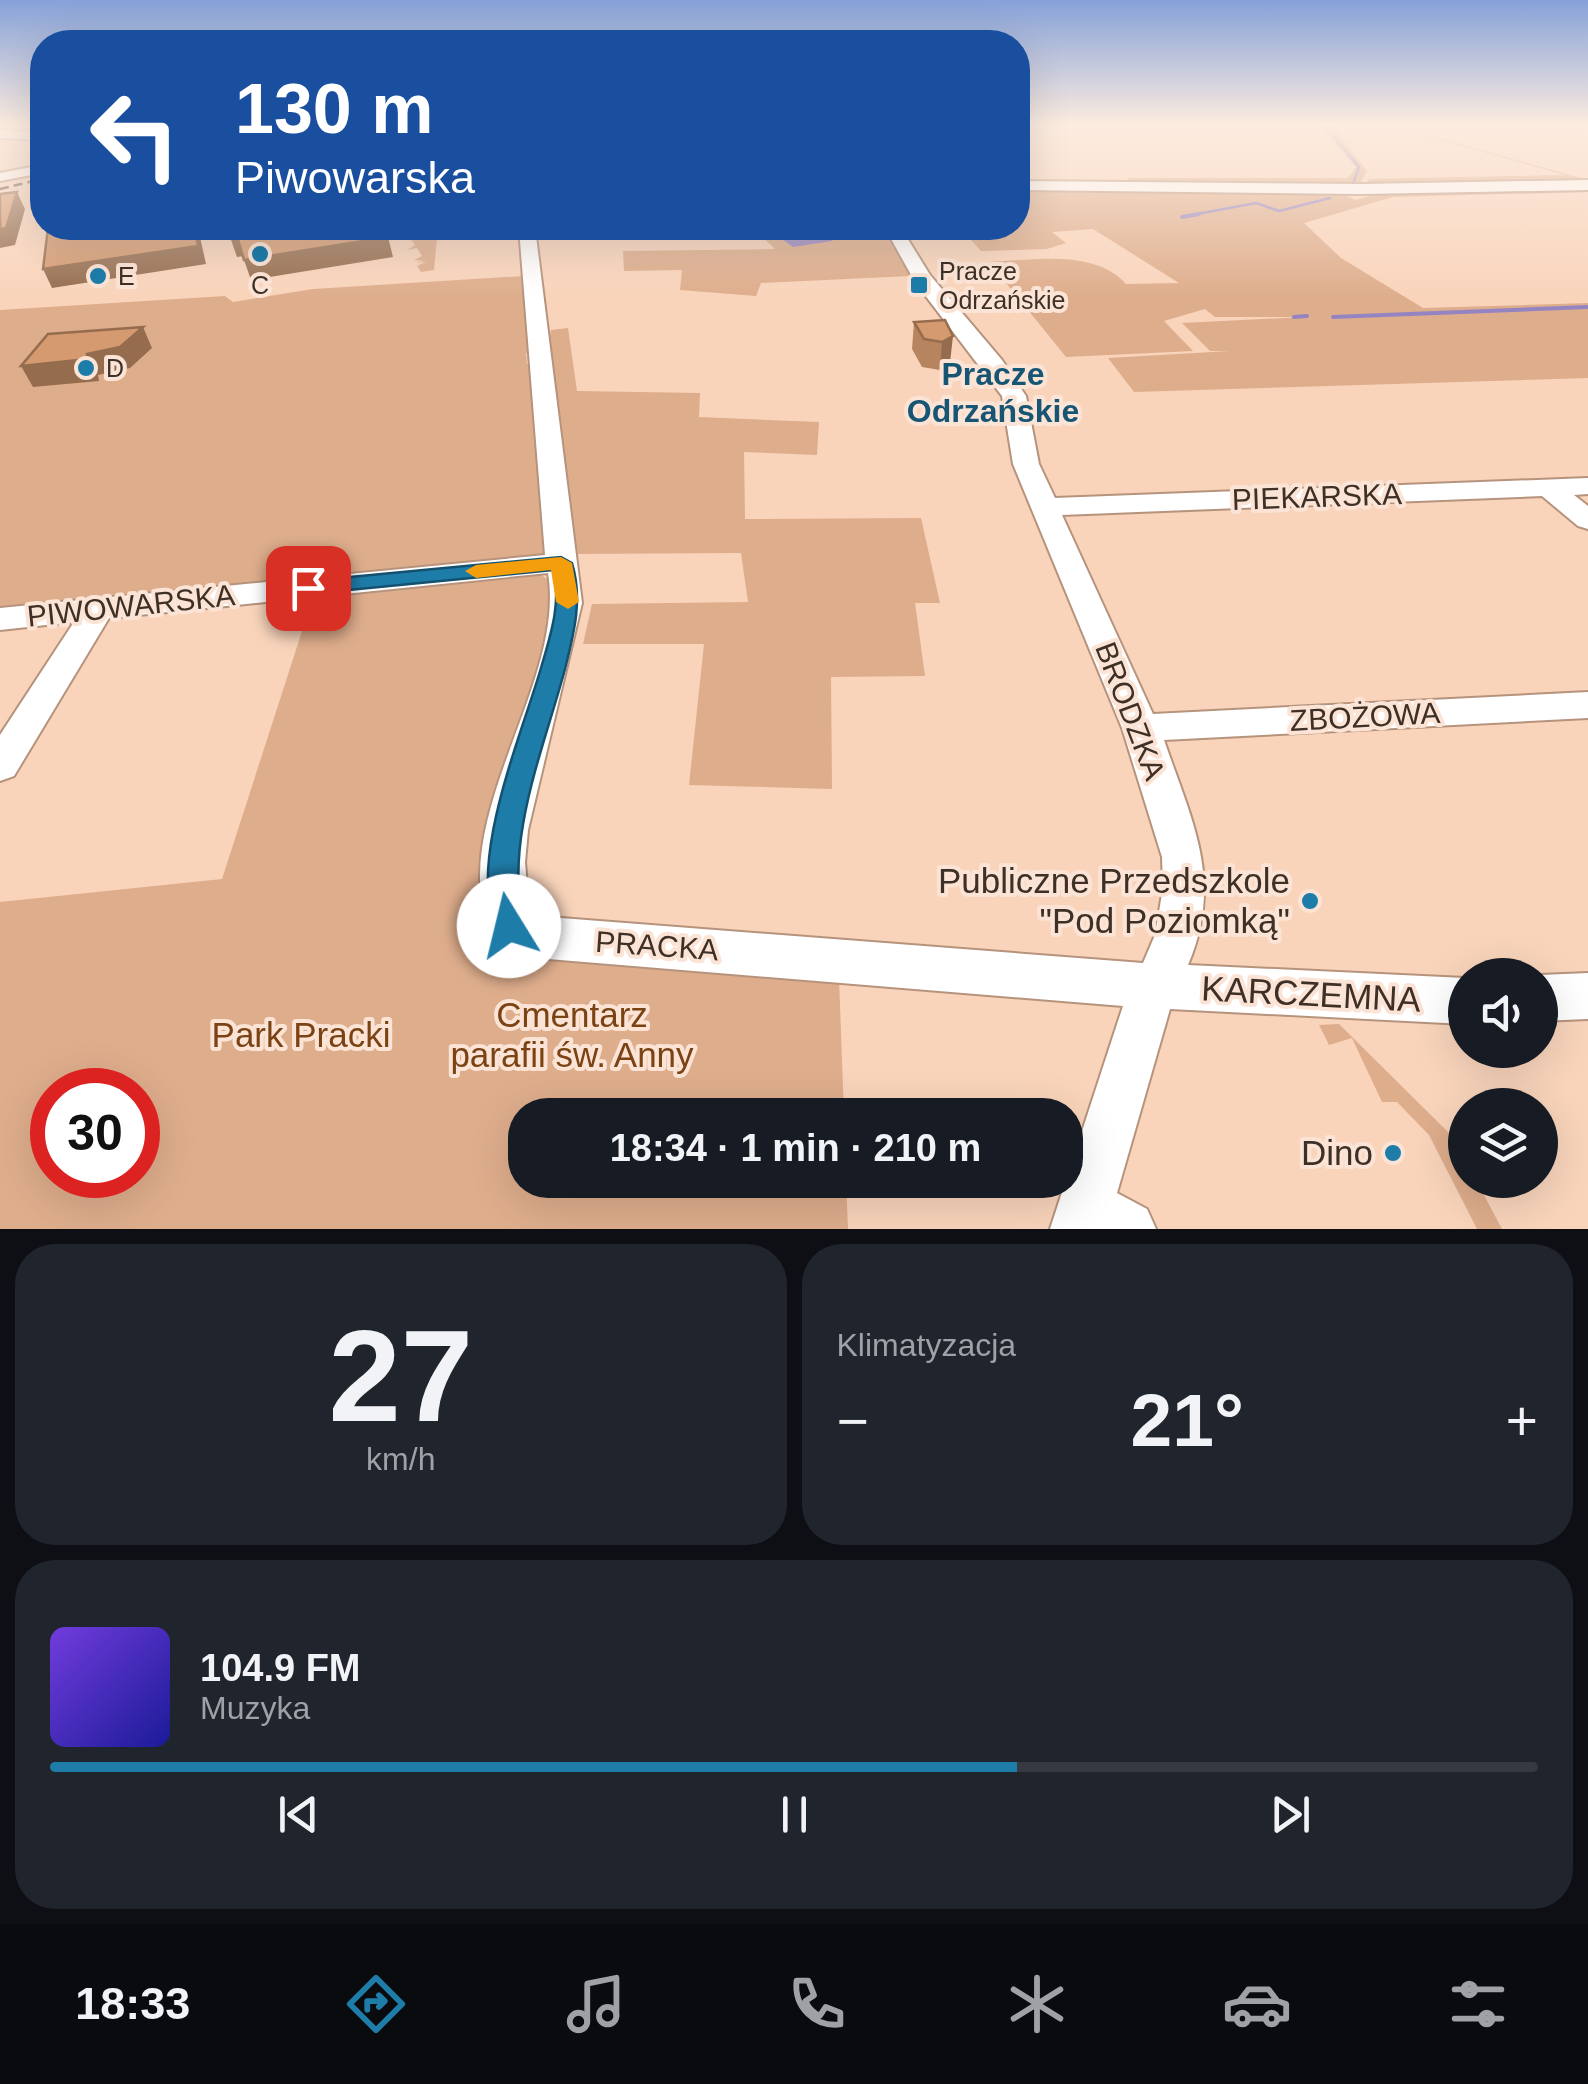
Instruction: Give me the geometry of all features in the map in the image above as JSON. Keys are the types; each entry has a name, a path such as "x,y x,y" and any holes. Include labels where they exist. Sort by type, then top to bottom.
{"street":[{"path":"1030,186 1362,189 1588,184"},
{"name":"PRACKA","path":"528,240 561,563 568,586 564,629 501,856 501,897 509,926 548,938 1157,986"},
{"name":"BRODZKA","path":"901,240 922,278 1006,382 1015,400 1026,464 1142,728 1182,856 1185,888 1178,936 1135,1034 1097,1222"},
{"name":"PIEKARSKA","path":"1046,508 1588,486"},
{"path":"1549,488 1588,520"},
{"name":"PIWOWARSKA","path":"0,619 561,563"},
{"path":"0,766 98,610"},
{"name":"ZBOŻOWA","path":"1142,728 1588,705"},
{"name":"KARCZEMNA","path":"1157,986 1448,1000"},
{"path":"1558,997 1588,996"}],"green space":[{"path":"1130,182 1361,182 1358,187"},
{"path":"1367,182 1513,182 1364,187"},
{"path":"1030,187 1334,191 1356,200 1382,192 1588,187 1588,192 1393,197 1304,223 1341,258 1423,308 1588,303 1588,378 1134,392 1108,358 1230,351 1210,351 1182,323 1304,317 1215,317 1205,309 1164,321 1193,351 1066,357 989,262 1081,261 1113,273 1126,284 1179,283 1093,229 1052,232 1066,243 1047,249 981,251 971,240 1030,240"},
{"path":"411,240 437,240 434,270 421,272 417,266 426,262 415,263 424,261 414,260 422,256 417,248 407,250 415,245"},
{"path":"766,240 891,240 910,276 761,283 756,296 680,290 682,270 624,271 623,251 775,249"},
{"path":"524,276 531,352 526,353 527,364 532,364 545,553 529,559 0,610 0,310 225,296 233,302 313,289"},
{"path":"568,328 577,391 700,393 699,417 819,422 817,455 744,452 745,519 921,518 940,603 915,603 925,676 831,677 832,789 689,785 704,644 583,644 592,604 748,602 741,553 569,554 549,340 551,330"},
{"name":"Park Pracki","path":"534,571 556,584 558,598 496,826 483,915 485,947 839,978 843,1098 508,1098 508,1198 847,1198 848,1229 0,1229 0,902 222,879 314,594"},
{"path":"1339,1024 1448,1132 1448,1172 1429,1135 1397,1102 1382,1102 1352,1038 1329,1045 1319,1025"},
{"path":"1461,1198 1486,1198 1502,1229 1477,1229"}],"shaded area":[{"path":"783,240 832,240 832,241 793,247"}],"building":[{"path":"17,192 6,228 0,229 0,194"},
{"path":"47,240 197,240 198,246 43,269"},
{"path":"238,240 369,240 244,260"},
{"path":"945,320 953,336 942,342 924,339 914,322"},
{"path":"143,327 120,347 87,354 88,359 21,366 48,334"}],"waterway":[{"path":"1186,216 1256,203 1279,211 1330,198"},
{"path":"1182,217 1199,214"},
{"path":"1333,317 1588,307"},
{"path":"1294,317 1307,316"}],"railway":[{"path":"0,189 28,182"}],"slow traffic":[{"path":"476,571 561,563 568,602"}],"place":[{"name":"C","path":"260,254"},
{"name":"E","path":"98,276"},
{"name":"Pracze Odrzańskie","path":"919,285"},
{"name":"D","path":"86,368"},
{"name":"Publiczne Przedszkole \"Pod Poziomką\"","path":"1310,901"},
{"name":"Dino","path":"1393,1153"}],"district":[{"name":"Pracze Odrzańskie","path":"993,392"}],"route":[{"path":"308,588 561,563 568,586 564,629 501,856 501,897 509,926"}],"park label":[{"name":"Cmentarz parafii św. Anny","path":"572,1035"}]}
